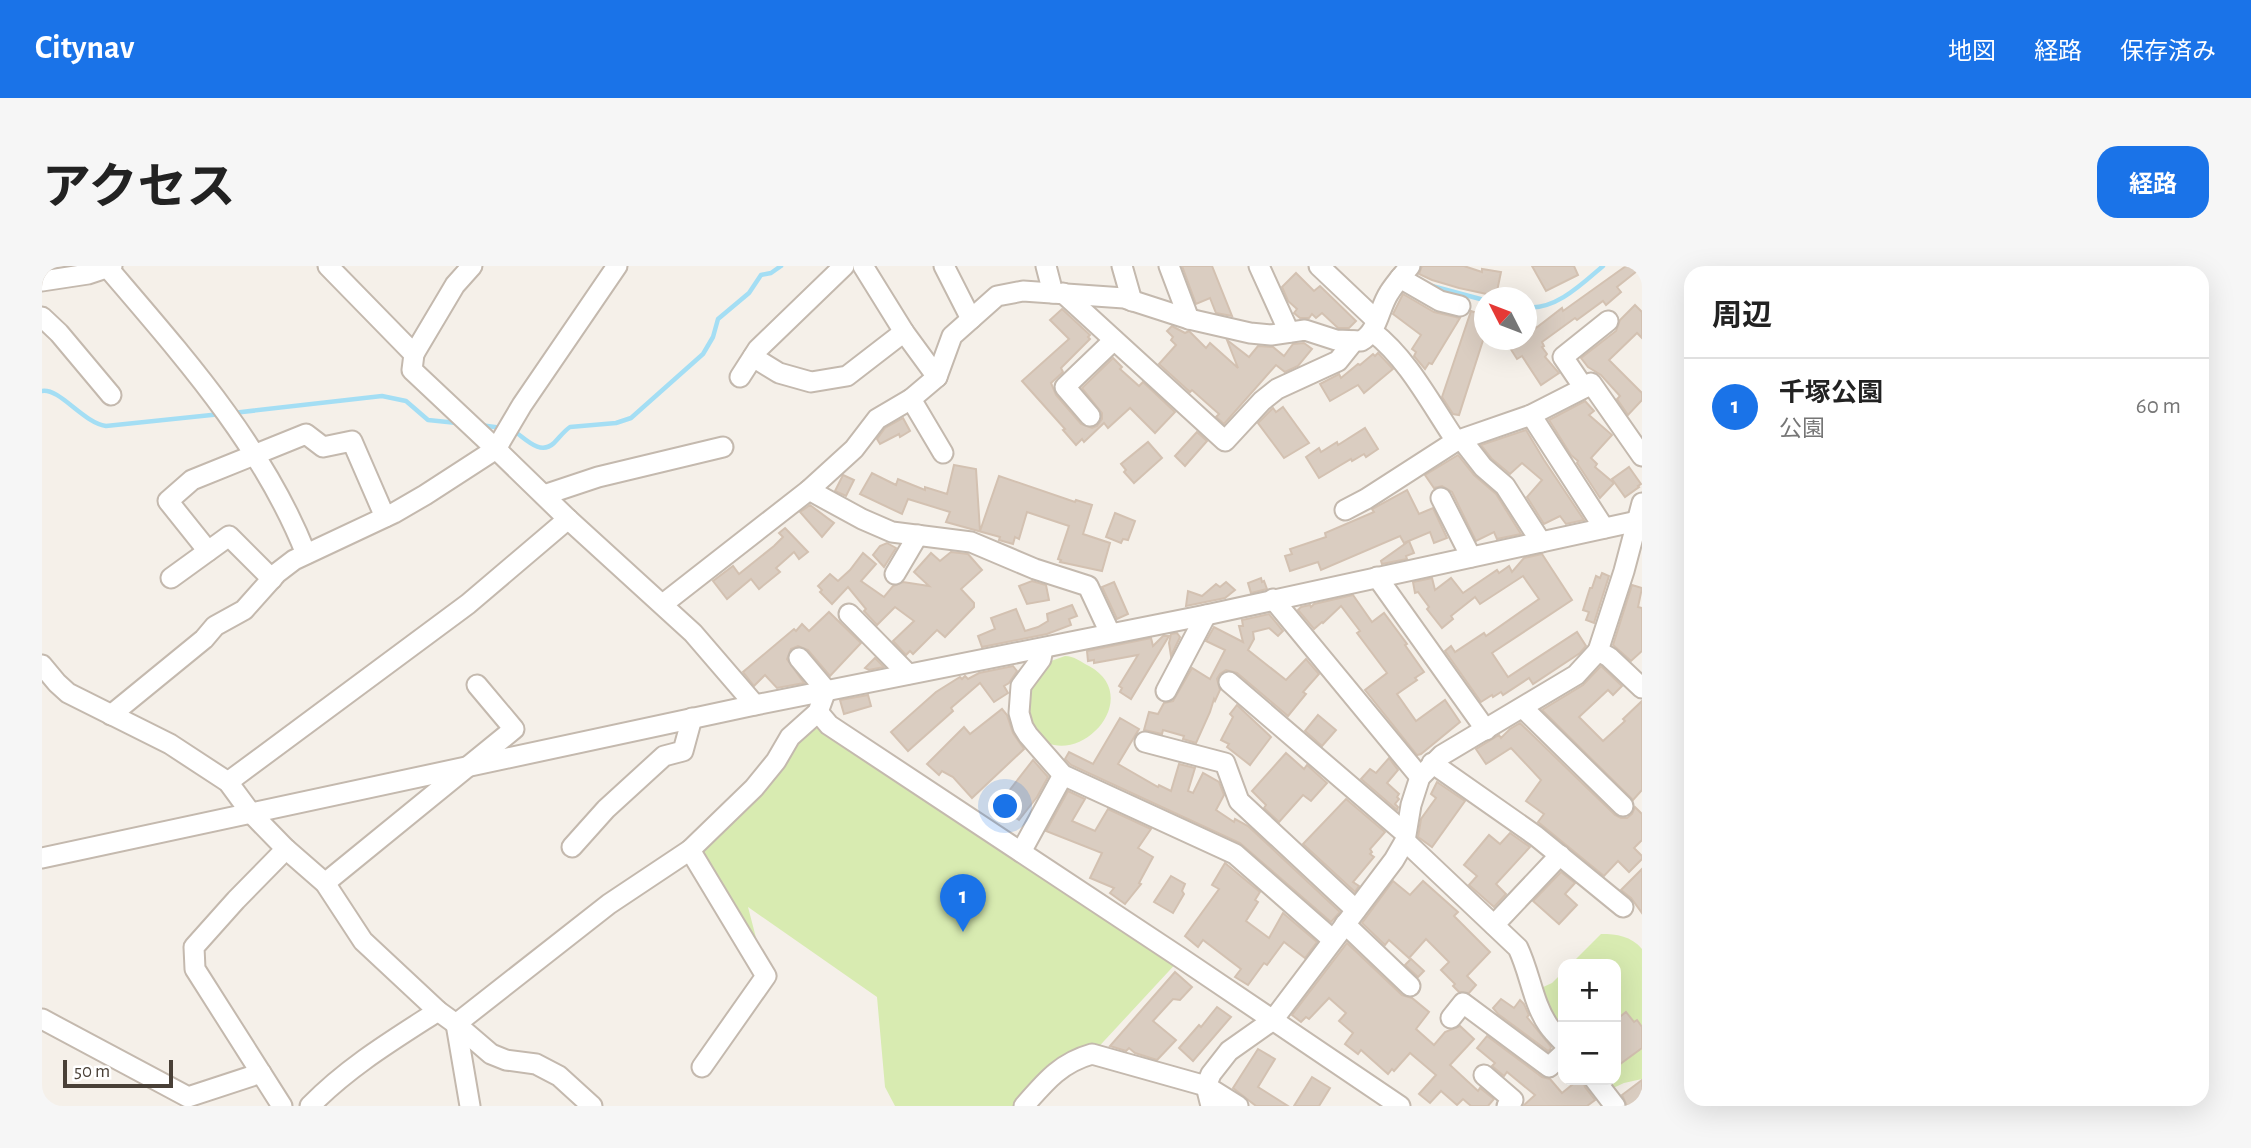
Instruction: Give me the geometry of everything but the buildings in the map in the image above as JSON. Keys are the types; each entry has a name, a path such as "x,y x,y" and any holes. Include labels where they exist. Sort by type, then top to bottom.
{"street":[{"path":"328,266 414,354"},
{"path":"472,266 455,285 414,354 412,370 568,519 693,633 755,705"},
{"path":"111,715 204,639 215,626 244,610 272,579 294,560 385,517 425,495 496,449 522,405 617,266"},
{"path":"740,377 758,349 844,266"},
{"path":"863,266 904,332 937,377"},
{"path":"944,266 971,319"},
{"path":"1046,266 1058,293 1225,441 1262,401 1277,389 1338,361 1354,341"},
{"path":"1122,266 1132,302"},
{"path":"1169,266 1189,319"},
{"path":"1259,266 1289,332"},
{"path":"1319,266 1374,326 1459,441 1505,486 1541,542"},
{"path":"42,281 88,274 110,267 211,392 254,454 296,529 306,554"},
{"path":"663,604 809,490 854,449 877,419 911,399 937,377 951,336 997,296 1023,291 1124,299 1189,319 1250,333 1271,335 1305,330 1336,340 1354,341 1366,339 1388,293 1404,273 1440,301 1460,306"},
{"path":"42,317 60,333 111,395"},
{"path":"1584,388 1563,357 1608,321"},
{"path":"753,357 779,373 811,382 847,376 904,332"},
{"path":"1090,416 1065,387 1114,340"},
{"path":"1345,510 1459,441 1531,415 1591,383 1642,456"},
{"path":"911,399 943,453"},
{"path":"1531,415 1604,528"},
{"path":"208,551 168,501 192,480 306,434 323,447 352,441 385,517"},
{"path":"544,495 598,477 723,447"},
{"path":"809,490 892,532 971,542 1035,569 1088,586 1110,633"},
{"path":"1441,498 1471,557"},
{"path":"42,858 755,705 1206,615 1604,528 1641,515 1633,573 1598,651 1576,675 1426,770 1405,837 1394,860 1273,1020 1228,1051 1211,1074 1206,1086 1211,1106"},
{"path":"228,782 468,604 568,519"},
{"path":"895,574 918,535"},
{"path":"172,578 229,536 272,579"},
{"path":"1377,578 1486,730"},
{"path":"1273,599 1426,770 1536,836 1623,907"},
{"path":"849,614 908,674"},
{"path":"1166,691 1206,615"},
{"path":"1043,649 1041,659 1031,669 1021,687 1018,713 1028,735 1063,775 1234,854 1333,940"},
{"path":"1598,651 1609,657 1642,688"},
{"path":"799,658 827,690"},
{"path":"42,665 68,693 170,744 228,782 250,812 286,849 325,883 363,941 438,1011 491,1054 506,1060 536,1064 559,1076 592,1106"},
{"path":"1228,682 1405,837 1518,948 1541,1012 1558,1037"},
{"path":"325,883 514,729 477,685"},
{"path":"456,1024 609,904 690,850 754,788 776,761 790,737 818,712 827,690"},
{"path":"1523,708 1623,806"},
{"path":"818,712 829,725 1401,1106"},
{"path":"572,847 606,809 664,756 683,751 692,719"},
{"path":"1145,742 1226,763 1239,801 1351,917 1410,986"},
{"path":"1021,852 1063,775"},
{"path":"282,1106 195,969 194,947 286,849"},
{"path":"690,850 766,976 702,1067"},
{"path":"1494,925 1560,855"},
{"path":"1451,1017 1463,1003 1549,1067 1558,1059"},
{"path":"310,1106 331,1084 359,1062 438,1011"},
{"path":"42,1019 188,1097 261,1073"},
{"path":"456,1024 470,1106"},
{"path":"1024,1106 1050,1076 1076,1059 1092,1054 1206,1086 1238,1106"},
{"path":"1484,1075 1513,1100 1507,1106"},
{"path":"1598,1085 1612,1105"}],"green space":[{"path":"1065,656 1089,666 1105,680 1111,696 1108,712 1099,727 1085,739 1068,745 1051,744 1033,733 1024,721 1030,680 1051,661"},
{"path":"829,725 1181,958 1092,1054 1024,1106 895,1106 885,1087 877,997 748,907 766,976 690,850 790,737"},
{"path":"1601,934 1623,937 1642,949 1642,1079 1621,1084 1621,959 1576,959"},
{"path":"1558,977 1558,1030 1541,988"},
{"path":"1604,1085 1620,1085 1611,1089"}],"waterway":[{"path":"514,431 533,445 544,448 554,443 570,427 616,423 631,418 703,354 713,337 718,319 749,293 761,275 771,273 781,266"},
{"path":"1537,307 1568,294 1603,266"},
{"path":"1432,286 1474,297"},
{"path":"42,391 49,391 88,418 106,426 221,414"},
{"path":"233,413 382,396 406,401 428,420 457,423"},
{"path":"480,425 502,428"}],"place":[{"name":"千塚公園","path":"963,932"}]}
